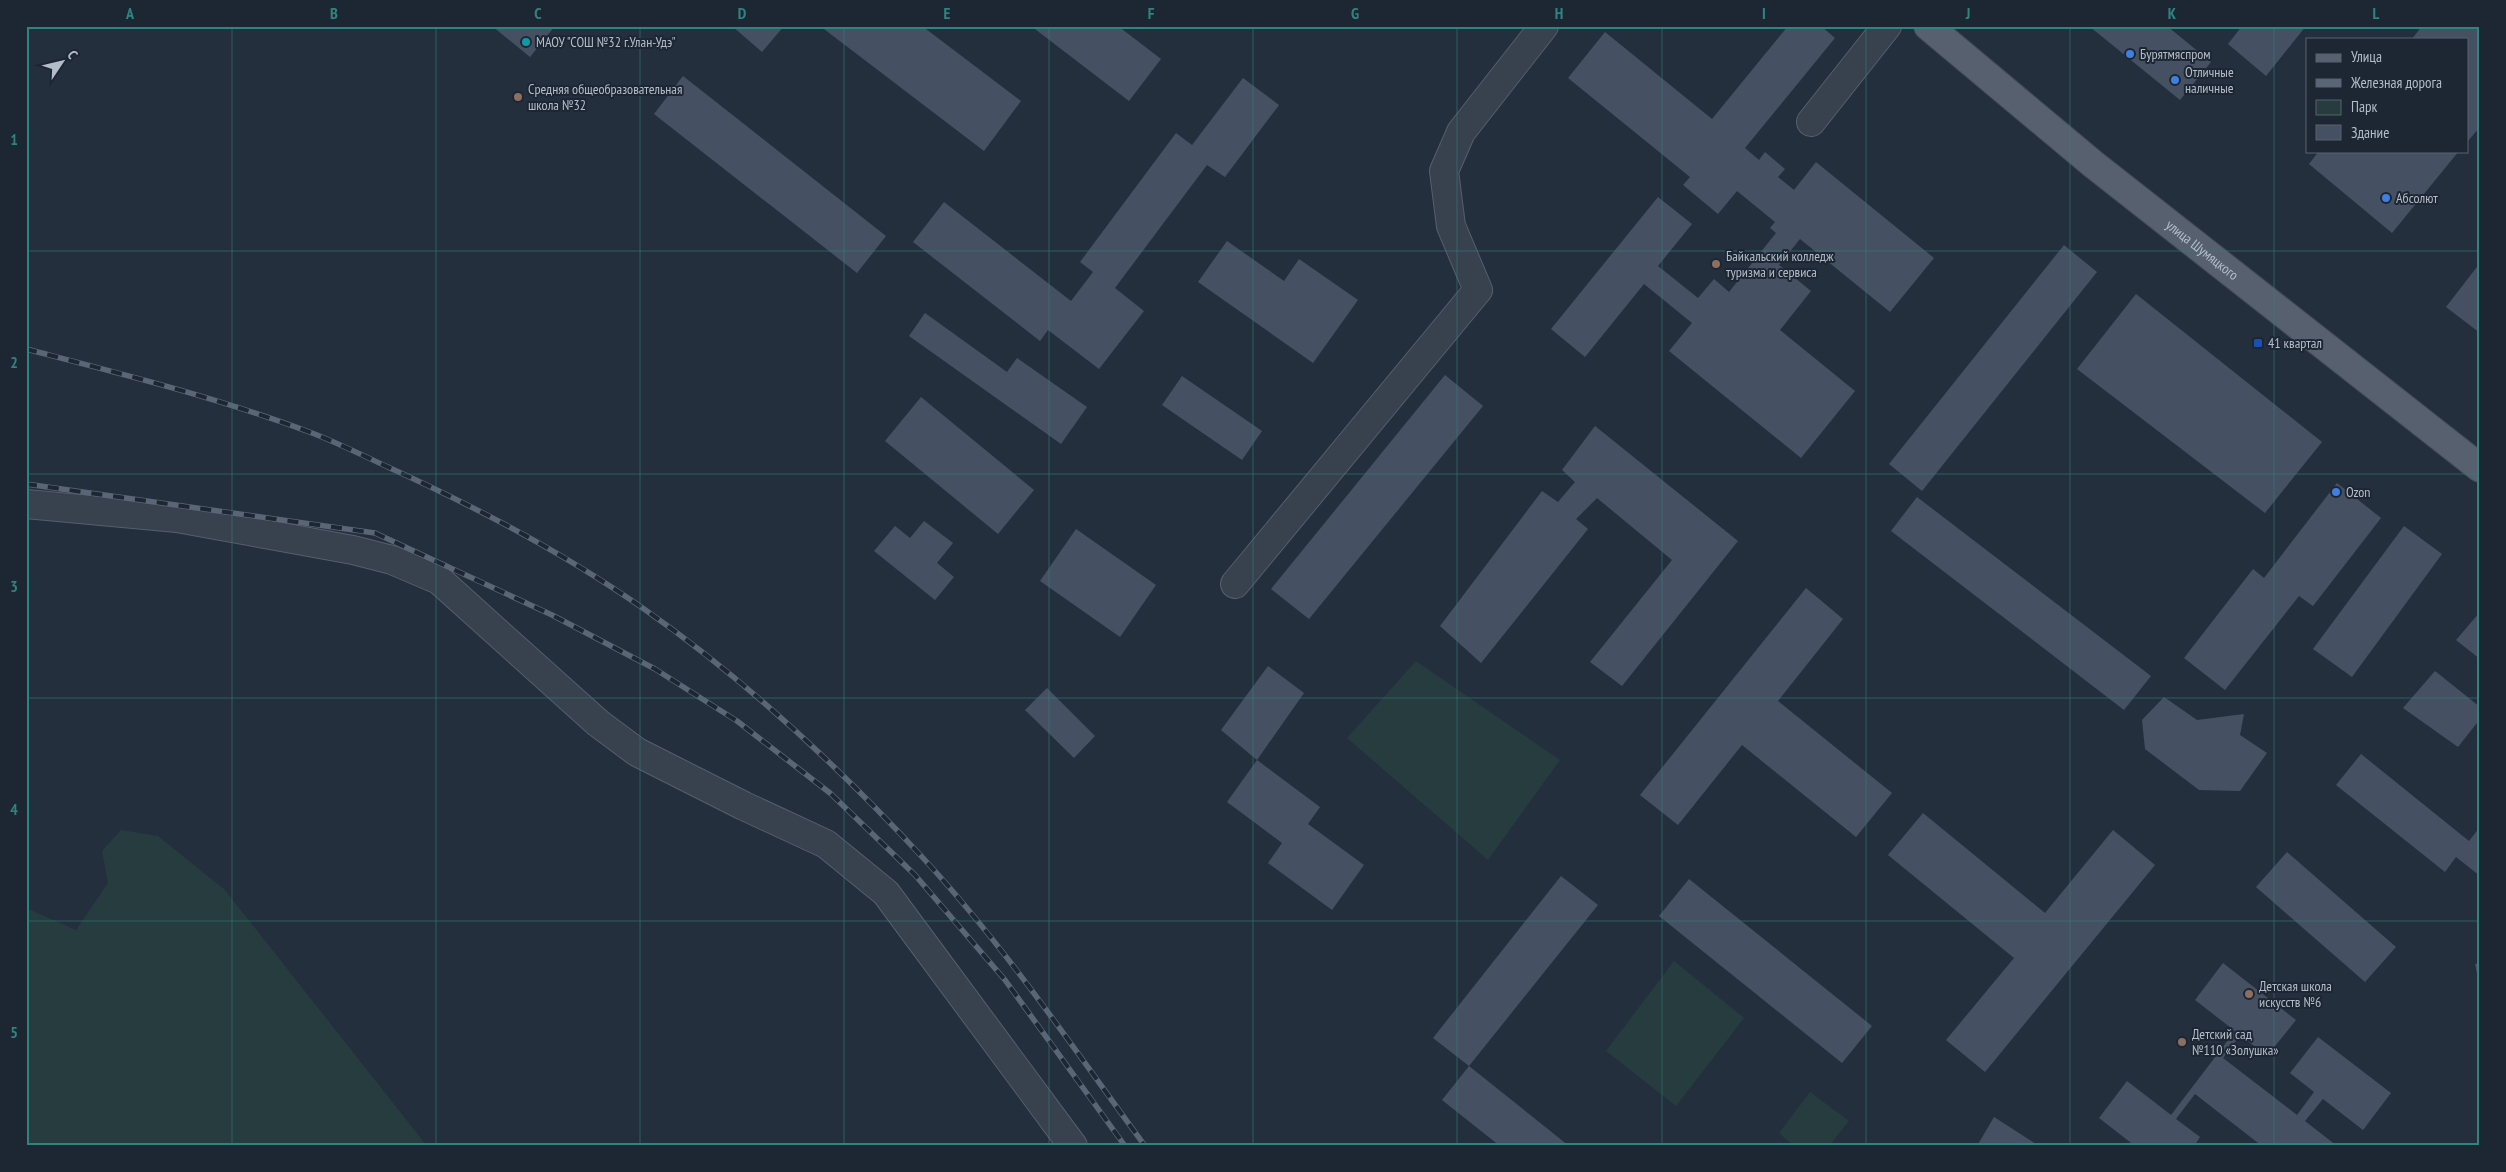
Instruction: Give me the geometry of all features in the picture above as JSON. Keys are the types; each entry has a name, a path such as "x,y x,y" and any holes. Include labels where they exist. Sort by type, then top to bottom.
{"main road":[{"name":"улица Шумяцкого","path":"1928,26 2093,164 2480,468"}],"street":[{"path":"1235,584 1478,290 1452,226 1444,171 1461,132 1544,26"},
{"path":"1811,122 1887,26"},
{"path":"26,504 177,518 333,546 392,560 439,580 598,723 637,752 744,806 826,844 886,893 1073,1146"}],"green space":[{"path":"1416,661 1560,760 1488,860 1347,738"},
{"path":"121,830 158,836 225,890 427,1146 26,1146 26,908 76,930 108,883 102,851"},
{"path":"1674,961 1744,1018 1676,1106 1606,1051"},
{"path":"1810,1092 1849,1121 1829,1146 1794,1146 1779,1133"}],"building":[{"name":"МАОУ \"СОШ №32 г.Улан-Удэ\"","path":"492,26 555,26 530,57"},
{"path":"732,26 784,26 762,52"},
{"path":"820,26 922,26 1021,101 984,151"},
{"path":"1031,26 1118,26 1161,59 1129,101"},
{"path":"1788,26 1821,26 1835,38 1745,148 1759,160 1765,152 1785,169 1778,177 1794,190 1816,162 1934,258 1890,312 1800,239 1779,265 1811,291 1780,330 1855,391 1801,458 1669,351 1692,323 1644,284 1585,357 1551,329 1658,197 1692,224 1658,266 1698,298 1714,279 1729,292 1776,233 1770,228 1775,222 1737,191 1718,214 1683,185 1690,177 1568,78 1605,32 1712,119"},
{"path":"2089,26 2167,26 2211,62 2180,100"},
{"path":"2242,26 2306,26 2266,76 2228,44"},
{"path":"2422,26 2480,26 2480,127 2468,141 2468,38 2413,38"},
{"path":"683,76 886,236 857,273 654,114"},
{"path":"1243,78 1279,105 1225,177 1207,165 1115,288 1144,311 1099,369 1048,330 1040,341 913,242 944,202 1071,301 1093,272 1080,262 1176,133 1192,145"},
{"name":"Абсолют","path":"2318,152 2458,152 2392,233 2309,164"},
{"path":"1227,241 1284,281 1299,259 1358,300 1313,363 1198,282"},
{"path":"2064,245 2097,272 1922,491 1889,464"},
{"path":"2480,263 2480,333 2446,307"},
{"path":"2136,294 2322,442 2265,513 2077,369"},
{"path":"925,313 1007,372 1017,358 1087,407 1061,444 909,336"},
{"path":"1445,375 1483,406 1309,619 1271,589"},
{"path":"1182,376 1262,431 1242,460 1162,405"},
{"path":"921,397 1034,490 998,534 885,441"},
{"path":"1595,426 1738,541 1622,686 1590,662 1672,560 1597,498 1576,519 1588,529 1481,663 1440,626 1542,491 1558,502 1575,482 1562,470"},
{"path":"2337,483 2381,518 2313,606 2299,596 2225,690 2184,658 2253,569 2264,578"},
{"path":"1917,497 2151,676 2124,710 1891,531"},
{"path":"924,521 953,543 937,563 954,577 935,600 874,551 895,526 910,538"},
{"path":"2404,526 2442,554 2352,677 2313,649"},
{"path":"1076,529 1156,585 1120,637 1040,581"},
{"path":"1806,588 1843,619 1778,701 1892,793 1856,837 1742,745 1678,825 1640,795"},
{"path":"2480,612 2480,659 2456,640"},
{"path":"1268,666 1304,693 1257,760 1221,730"},
{"path":"2435,671 2480,707 2480,719 2458,747 2403,708"},
{"path":"1047,688 1095,736 1074,758 1025,710"},
{"path":"2164,697 2197,720 2244,714 2240,735 2267,753 2240,791 2199,790 2145,749 2142,720"},
{"path":"2361,754 2469,841 2480,827 2480,876 2456,857 2445,872 2336,785"},
{"path":"1257,760 1320,807 1308,824 1364,865 1332,910 1268,863 1282,843 1227,802"},
{"path":"1923,813 2045,913 2113,830 2155,865 1985,1072 1946,1040 2014,958 1888,855"},
{"path":"2287,852 2396,947 2365,982 2256,887"},
{"path":"1561,876 1598,905 1469,1066 1433,1038"},
{"path":"1689,879 1872,1026 1842,1063 1659,916"},
{"path":"2223,963 2296,1020 2267,1056 2240,1035 2223,1058 2297,1115 2314,1092 2290,1073 2318,1037 2391,1093 2363,1130 2323,1099 2305,1121 2337,1146 2262,1146 2195,1094 2176,1119 2200,1137 2194,1146 2135,1146 2099,1118 2127,1081 2171,1115 2235,1031 2195,1000"},
{"path":"2480,963 2480,982 2479,982 2475,964"},
{"path":"1469,1066 1569,1146 1500,1146 1442,1100"},
{"path":"1994,1117 2039,1146 1977,1146"}],"railway":[{"path":"26,349 206,398 277,420 322,437 423,483 520,532 583,569 682,636 791,726 924,859 1011,963 1145,1146"},
{"path":"26,484 375,533 552,615 655,669 737,721 830,793 915,875 1005,980 1125,1146"}],"place":[{"name":"МАОУ \"СОШ №32 г.Улан-Удэ\"","path":"526,42"},
{"name":"Бурятмяспром","path":"2130,54"},
{"name":"Отличные наличные","path":"2175,80"},
{"name":"Средняя общеобразовательная школа №32","path":"518,97"},
{"name":"Абсолют","path":"2386,198"},
{"name":"Байкальский колледж туризма и сервиса","path":"1716,264"},
{"name":"41 квартал","path":"2258,343"},
{"name":"Ozon","path":"2336,492"},
{"name":"Детская школа искусств №6","path":"2249,994"},
{"name":"Детский сад №110 «Золушка»","path":"2182,1042"}]}
